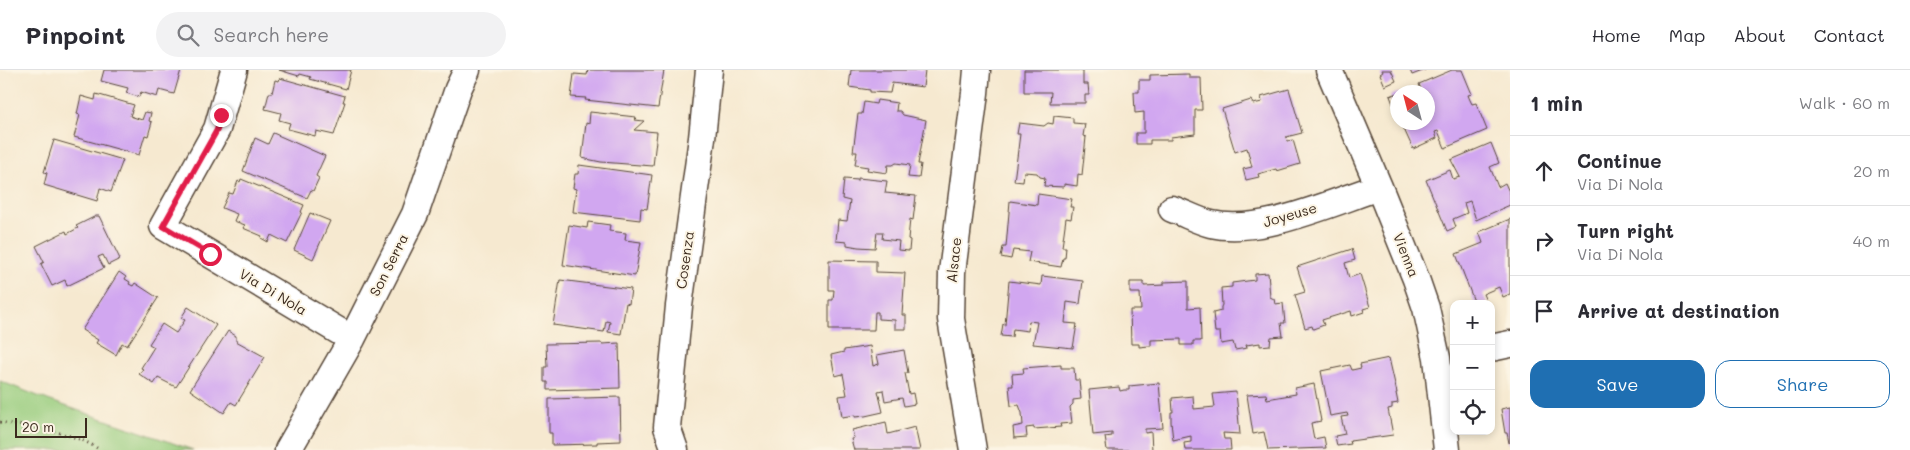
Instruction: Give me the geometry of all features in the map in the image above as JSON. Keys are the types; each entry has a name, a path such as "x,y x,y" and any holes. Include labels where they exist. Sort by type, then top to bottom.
{"street":[{"name":"Via Di Nola","path":"234,70 217,130 163,226 352,339"},
{"name":"Son Serra","path":"288,450 352,339 415,214 458,89 467,70"},
{"name":"Cosenza","path":"675,450 667,427 679,306 702,138 709,70"},
{"name":"Alsace","path":"973,450 951,319 952,272 977,70"},
{"name":"Vienna","path":"1329,70 1379,187 1445,356 1447,450"},
{"name":"Joyeuse","path":"1172,208 1211,224 1243,226 1277,221 1379,187"},
{"path":"1495,347 1510,344"}],"path":[{"path":"0,422 68,436 100,450"}],"green space":[{"path":"0,381 48,400 193,450 0,450"}],"building":[{"path":"104,70 181,70 174,94 159,90 157,97 141,92 139,97 126,93 128,88 101,81"},
{"path":"279,70 351,70 346,89 310,79 311,77 300,74 299,76"},
{"path":"588,70 664,70 658,108 571,97 574,74 587,75"},
{"path":"851,70 925,70 923,87 892,83 890,93 870,92 870,90 849,87"},
{"path":"1024,70 1083,70 1083,84 1088,84 1089,95 1085,95 1085,103 1050,103 1051,92 1024,92"},
{"path":"1382,70 1391,70 1396,81 1385,86 1380,74 1383,72"},
{"path":"1410,70 1425,70 1412,75"},
{"path":"1452,70 1462,70 1472,94 1468,95 1470,100 1472,104 1476,103 1487,130 1445,148 1438,131 1435,132 1437,138 1413,149 1404,130 1435,130 1435,85 1419,84"},
{"path":"1189,74 1189,78 1201,78 1202,110 1195,110 1195,134 1171,137 1171,140 1150,140 1150,144 1136,144 1136,133 1144,133 1144,112 1135,113 1134,92 1139,92 1139,80 1150,80 1150,75"},
{"path":"280,78 345,96 343,102 345,102 334,135 316,131 315,136 288,129 290,123 279,120 281,113 265,109 275,80 279,81"},
{"path":"1289,89 1302,133 1286,137 1287,141 1293,140 1300,164 1258,174 1259,177 1246,180 1243,169 1252,167 1247,148 1235,152 1222,109 1251,100 1253,104 1262,102 1261,97"},
{"path":"96,94 134,105 130,116 142,120 145,112 151,113 149,121 152,122 148,136 145,135 139,155 74,137 80,115 77,114 81,96 95,100"},
{"path":"877,100 897,103 896,111 900,111 903,115 926,120 918,164 921,164 919,178 908,177 910,165 896,163 888,165 887,173 867,170 868,167 855,165 857,152 853,152 858,114 862,114 864,102 876,104"},
{"path":"590,112 636,117 635,120 644,121 634,130 657,132 653,166 601,162 582,158 586,123 589,124"},
{"path":"1054,116 1073,118 1073,123 1085,124 1083,136 1086,137 1082,175 1078,174 1077,186 1064,184 1064,187 1044,186 1045,178 1040,177 1037,173 1024,172 1023,182 1014,181 1020,134 1017,134 1019,123 1044,126 1048,123 1053,124"},
{"path":"273,133 325,156 316,176 319,178 313,191 311,190 307,198 243,171 255,138 268,144"},
{"path":"54,140 123,160 111,192 100,188 97,201 44,185 47,173 44,172"},
{"path":"1491,143 1499,163 1490,167 1498,187 1505,183 1510,194 1510,205 1476,220 1470,201 1464,203 1467,213 1453,219 1456,227 1447,231 1426,180 1450,170 1453,179 1460,177 1451,160"},
{"path":"579,165 652,175 647,209 641,208 640,220 573,212 576,189 573,188 575,174 578,174"},
{"path":"858,178 887,181 885,193 916,196 913,220 910,219 909,251 898,250 899,241 882,239 883,232 877,232 875,248 858,247 847,245 847,242 836,241 838,220 847,221 850,201 842,199 844,179 858,180"},
{"path":"241,179 304,205 287,243 271,235 268,242 261,238 262,236 243,228 245,225 234,221 237,214 222,208 229,193 233,194 238,181 240,182"},
{"path":"1038,194 1072,199 1070,207 1073,207 1071,219 1066,218 1062,247 1066,247 1065,258 1063,258 1061,267 1028,262 1030,252 1013,250 1011,259 1001,257 1003,247 1006,247 1010,201 1037,205"},
{"path":"310,213 330,221 313,259 294,250"},
{"path":"99,216 120,259 108,265 103,255 98,257 104,268 67,286 65,280 52,286 41,264 44,262 36,246 66,231 67,234 78,228 76,226"},
{"path":"1510,219 1510,294 1503,297 1499,287 1483,294 1486,300 1473,300 1456,254 1483,243 1479,232"},
{"path":"588,222 610,225 609,231 626,233 625,240 641,242 635,276 563,265 569,225 587,228"},
{"path":"1352,249 1355,260 1345,263 1349,278 1360,274 1370,307 1363,309 1364,312 1352,316 1351,311 1322,320 1324,325 1313,329 1312,326 1305,328 1295,295 1305,292 1297,267"},
{"path":"829,260 876,261 876,272 905,273 902,315 906,315 906,329 895,329 895,320 878,319 878,312 875,312 874,330 829,330 829,300 833,300 834,290 829,290"},
{"path":"119,272 126,277 125,279 130,282 129,284 133,286 135,283 158,298 127,346 122,343 116,355 96,343 98,340 82,330"},
{"path":"1268,273 1270,297 1274,299 1275,304 1283,303 1285,323 1281,323 1283,336 1271,337 1270,345 1260,346 1260,343 1246,345 1247,348 1235,350 1233,342 1221,344 1220,332 1215,332 1213,313 1221,311 1221,288 1232,287 1232,283 1255,280 1255,274"},
{"path":"1042,276 1083,281 1080,304 1067,302 1065,323 1077,324 1073,348 1033,344 1037,322 1029,321 1028,331 1013,329 1012,337 1001,336 1003,324 1005,325 1009,281 1041,285"},
{"path":"560,280 631,289 629,304 626,303 621,334 608,332 610,322 606,321 604,332 553,325"},
{"path":"1188,281 1188,308 1200,307 1201,341 1193,341 1193,345 1181,345 1181,339 1151,340 1151,346 1139,347 1139,344 1131,344 1130,310 1141,310 1140,293 1130,293 1130,282 1144,282 1144,286 1164,285 1164,282"},
{"path":"188,307 216,325 176,387 158,378 154,384 139,374 154,347 149,344 162,324 176,333 185,320 181,318"},
{"path":"228,331 236,336 236,341 265,357 236,405 231,402 224,413 190,390"},
{"path":"619,343 620,388 547,390 547,382 544,382 544,367 547,367 546,344"},
{"path":"870,346 873,366 879,364 877,355 904,350 908,373 905,373 909,394 913,393 915,404 904,406 902,398 885,401 883,390 878,391 883,412 865,416 842,417 839,396 847,395 843,374 835,376 831,355 844,352 844,350"},
{"path":"1389,358 1398,403 1392,404 1392,408 1388,409 1393,435 1350,441 1351,444 1337,446 1335,436 1345,434 1341,417 1348,416 1347,413 1330,416 1321,371 1350,365 1352,370 1361,368 1360,364"},
{"path":"1061,365 1061,368 1074,368 1075,380 1079,380 1081,399 1073,400 1073,404 1070,407 1072,423 1060,424 1061,427 1026,428 1027,437 1014,438 1013,427 1023,425 1019,405 1011,406 1009,386 1013,386 1012,374 1024,373 1023,368"},
{"path":"1159,383 1163,428 1145,429 1145,433 1151,432 1152,450 1107,450 1105,437 1112,436 1112,433 1093,435 1089,390 1119,387 1120,391 1129,390 1129,386"},
{"path":"1314,384 1321,421 1311,423 1314,439 1324,437 1326,448 1268,450 1264,432 1253,434 1247,395 1266,394 1267,399 1296,394 1295,388"},
{"path":"1236,392 1240,434 1223,433 1224,439 1230,439 1231,450 1185,450 1184,443 1191,442 1191,436 1173,440 1171,422 1171,412 1173,412 1172,398 1193,396 1194,409 1215,407 1213,394"},
{"path":"620,397 621,441 597,442 597,444 552,445 552,433 549,433 549,399"},
{"path":"1510,407 1509,443 1507,433 1505,433 1501,409"},
{"path":"886,422 888,434 915,427 920,450 854,450 851,439 854,438 852,430"}],"route":[{"path":"210,254 163,226 217,130 221,115"}]}
